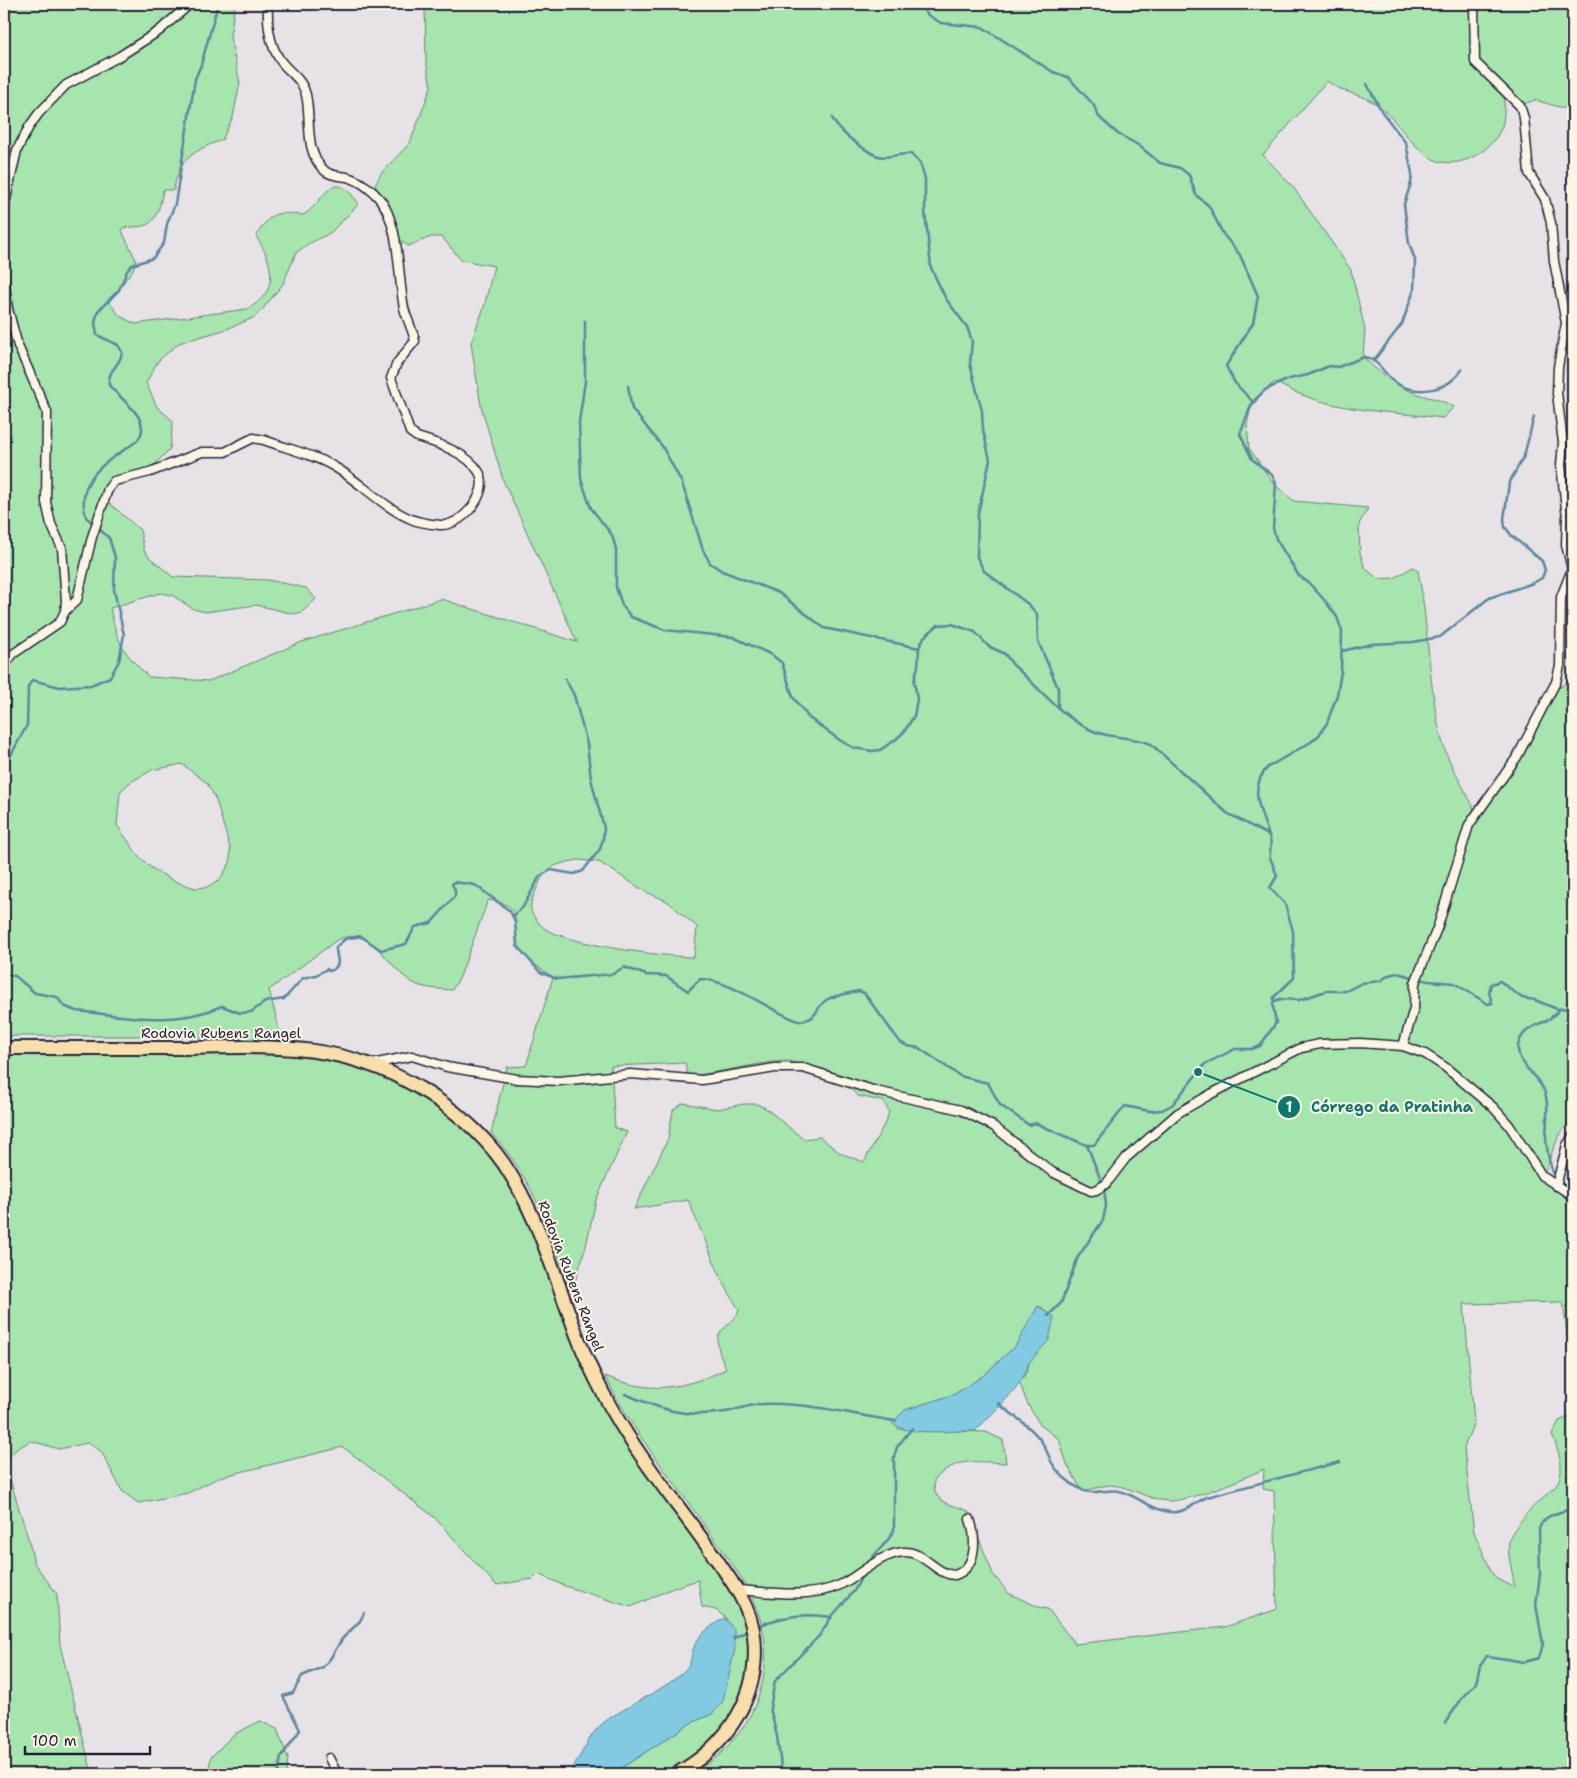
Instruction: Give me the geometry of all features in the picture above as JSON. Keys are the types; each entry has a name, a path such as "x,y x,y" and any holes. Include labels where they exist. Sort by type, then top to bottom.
{"main road":[{"name":"Rodovia Rubens Rangel","path":"4,1048 275,1046 327,1052 370,1064 394,1074 444,1104 481,1136 502,1162 533,1217 589,1364 610,1406 629,1438 738,1590 746,1608 754,1636 754,1669 747,1695 739,1714 724,1737 699,1761 676,1774"}],"street":[{"path":"4,208 17,150 39,113 66,85 120,56 159,32 190,4"},
{"path":"65,610 77,600 92,537 111,485 119,479 150,472 202,452 225,452 253,438 264,440 338,469 408,519 443,526 454,524 468,513 482,487 480,473 467,458 417,437 410,432 391,378 397,363 416,340 404,308 398,256 388,216 383,204 366,187 354,180 326,172 314,157 310,145 306,96 300,82 279,58 269,33 268,4"},
{"path":"1403,1046 1414,1008 1416,979 1438,926 1471,820 1517,757 1556,682 1560,666 1561,598 1572,570 1566,545 1567,517 1562,465 1563,443 1557,393 1557,375 1566,323 1554,261 1551,223 1545,199 1529,176 1520,106 1475,62 1474,4"},
{"path":"4,278 8,309 18,346 46,412 46,502 51,524 62,548 65,610 63,618 55,628 26,644 13,654 4,666"},
{"path":"370,1064 412,1056 448,1067 517,1079 559,1081 631,1074 702,1080 775,1068 803,1068 876,1091 961,1110 993,1126 1052,1172 1091,1191 1106,1184 1126,1158 1178,1113 1294,1050 1320,1044 1403,1046 1435,1060 1493,1107 1509,1124 1542,1176 1573,1196"},
{"path":"1556,1186 1568,1145 1573,1136"},
{"path":"738,1590 793,1593 819,1591 838,1586 865,1568 906,1552 916,1554 947,1574 955,1575 966,1567 971,1560 974,1533 970,1519"},
{"path":"329,1758 338,1774"}],"green space":[{"path":"4,4 235,4 230,37 240,83 233,117 222,140 204,147 184,163 179,170 174,190 163,190 158,212 152,221 143,226 123,228 122,231 136,260 133,270 109,302 120,316 135,324 247,309 258,302 265,294 271,277 267,257 256,236 266,221 280,213 303,215 335,186 342,187 349,192 359,204 330,233 308,244 296,253 283,284 253,318 227,329 179,343 158,361 146,383 157,407 173,421 170,449 142,477 117,486 107,501 140,530 144,550 149,557 173,577 268,580 306,588 316,599 302,612 294,614 256,605 205,612 193,609 172,595 160,593 110,608 122,647 149,677 209,681 299,643 441,599 577,642 503,480 481,406 471,343 484,307 494,266 461,260 442,237 431,237 408,246 401,241 391,227 375,185 382,172 410,143 431,87 426,61 425,4 1573,4 1573,111 1535,100 1521,105 1504,85 1503,123 1493,142 1475,156 1454,163 1443,162 1433,159 1418,148 1378,105 1327,81 1263,155 1293,187 1351,270 1365,330 1363,357 1397,385 1454,407 1443,418 1356,409 1314,399 1294,392 1275,382 1262,392 1250,411 1247,425 1249,448 1274,484 1294,501 1368,508 1359,524 1360,553 1365,568 1378,579 1394,578 1413,567 1418,571 1438,723 1446,752 1473,806 1474,815 1480,812 1522,758 1556,690 1573,678 1573,1119 1559,1136 1545,1175 1573,1198 1573,1416 1571,1368 1563,1302 1464,1304 1474,1422 1464,1448 1474,1532 1492,1573 1497,1579 1514,1587 1509,1556 1511,1536 1528,1512 1554,1487 1559,1479 1561,1468 1559,1454 1552,1435 1559,1421 1569,1417 1573,1420 1573,1774 692,1774 730,1744 745,1725 756,1703 763,1678 765,1661 765,1644 761,1622 751,1596 737,1571 628,1418 605,1376 637,1385 666,1387 695,1381 726,1369 719,1349 719,1335 737,1315 739,1310 721,1278 688,1200 634,1209 668,1139 673,1110 683,1103 717,1109 744,1104 757,1104 767,1109 803,1139 820,1137 840,1153 864,1162 887,1119 889,1112 883,1101 858,1096 841,1080 789,1061 771,1062 688,1077 685,1063 611,1066 615,1128 627,1132 596,1200 586,1246 575,1281 568,1286 554,1244 529,1186 506,1150 491,1133 507,1067 526,1066 553,977 533,963 521,950 516,936 515,915 508,906 488,900 460,977 452,990 427,988 413,983 378,949 360,937 349,936 337,940 269,990 282,1040 148,1036 4,1036","holes":["182,764 207,783 216,800 230,848 230,863 220,879 207,887 195,888 174,881 150,867 137,854 117,825 120,792 129,783 152,770","578,860 599,862 646,892 667,901 697,927 694,957 661,955 593,944 556,934 544,928 532,913 531,903 544,875 558,865","1038,1306 1043,1308 1027,1371 1019,1381 1027,1403 1040,1425 1059,1439 1067,1464 1082,1491 1112,1485 1161,1500 1177,1500 1216,1489 1264,1469 1263,1489 1274,1491 1277,1608 1275,1610 1225,1627 1075,1644 1048,1609 1041,1608 1008,1593 993,1574 968,1511 944,1502 936,1494 934,1488 934,1480 942,1472 959,1464 967,1462 1006,1463 1003,1440 986,1432 898,1429 905,1410 955,1394 984,1375 1016,1345"]},
{"path":"212,1051 303,1053 385,1073 461,1120 513,1181 579,1350 715,1561 749,1623 751,1677 722,1735 671,1772 666,1774 612,1774 689,1724 712,1714 727,1619 716,1610 702,1607 698,1580 673,1588 631,1607 565,1586 538,1574 533,1579 496,1585 434,1517 343,1447 220,1477 188,1493 138,1503 122,1491 101,1451 87,1443 59,1449 31,1441 10,1455 7,1461 8,1473 34,1563 57,1594 60,1645 92,1774 4,1774 4,1052"},
{"path":"260,1721 277,1729 288,1758 286,1774 208,1774 211,1757 233,1735"}],"water":[{"path":"1038,1306 1054,1317 1049,1340 1028,1364 1021,1380 1014,1389 975,1431 931,1432 908,1430 892,1423 905,1410 955,1394 984,1375 1016,1345"},
{"path":"724,1618 734,1629 735,1649 723,1701 712,1714 689,1724 612,1774 568,1774 597,1728 682,1673 691,1661 693,1649 699,1638"}],"waterway":[{"path":"4,768 27,725 28,687 32,680 60,687 91,685 110,677 119,661 124,635 114,590 115,557 109,538 86,517 85,491 97,471 137,441 142,425 134,410 109,385 110,375 119,361 122,352 118,345 97,335 95,322 98,311 119,290 127,271 132,265 153,258 164,243 167,224 175,204 195,79 201,65 218,4"},
{"path":"918,4 928,15 941,23 982,27 1053,72 1068,77 1093,104 1099,117 1118,134 1138,145 1160,163 1180,168 1189,175 1196,195 1209,206 1223,234 1240,255 1258,296 1253,323 1226,366 1235,383 1253,402"},
{"path":"1367,84 1382,112 1406,143 1412,174 1404,204 1409,243 1415,260 1414,290 1402,324 1374,360"},
{"path":"832,118 839,129 872,153 886,157 911,154 920,163 925,179 925,211 931,268 946,299 967,327 972,341 970,364 982,411 983,430 990,460 978,513 977,557 984,571 1028,604 1037,614 1038,641 1058,688 1058,706"},
{"path":"585,321 585,381 579,422 581,479 591,508 612,535 616,549 616,587 622,605 631,617 665,630 733,637 772,655 782,663 793,697 809,718 854,748 872,751 880,750 904,732 914,716 917,699 914,681 918,666 919,648 924,637 938,625 952,624 975,632 988,646 1005,654 1013,665 1069,717 1098,733 1151,744 1227,813 1268,835"},
{"path":"4,974 15,976 35,993 57,997 64,1006 76,1011 150,1018 186,1016 222,1006 240,1013 251,1012 265,1002 284,999 303,978 316,975 327,969 330,971 334,969 338,963 336,947 345,939 361,936 381,950 406,944 415,927 431,923 455,896 452,884 454,882 475,885 510,911 515,921 517,946 540,972 557,979 613,974 624,967 646,975 666,976 688,991 700,979 711,980 736,990 798,1021 810,1018 828,999 859,991 864,993 900,1042 907,1046 919,1048 960,1076 988,1083 1000,1105 1029,1125 1035,1123 1086,1145 1094,1145 1125,1106 1149,1111 1162,1110 1172,1105 1205,1064 1235,1049 1252,1049 1260,1046 1276,1023 1273,1006 1274,997 1294,978 1293,931 1285,904 1270,888 1277,876 1270,858 1270,839 1258,802 1258,784 1261,775 1268,767 1311,742 1319,735 1327,723 1337,695 1341,672 1342,631 1337,617 1309,583 1299,576 1276,539 1273,528 1276,483 1272,475 1252,459 1240,434 1252,403 1265,390 1289,379 1308,375 1329,366 1338,367 1364,357 1378,364 1396,383 1413,389 1423,390 1441,387 1462,369"},
{"path":"628,386 632,409 662,446 682,483 703,550 710,563 722,571 779,593 824,628 919,648"},
{"path":"1342,651 1372,644 1413,642 1440,637 1489,598 1533,583 1542,578 1545,570 1542,561 1512,536 1505,527 1504,519 1509,483 1524,456 1534,417"},
{"path":"513,916 523,907 540,876 551,870 574,874 583,871 600,849 603,839 604,828 591,779 587,744 574,695 565,679"},
{"path":"1275,1001 1280,999 1299,1000 1326,991 1346,991 1362,983 1380,981 1389,975 1397,973 1428,981 1454,983 1488,1004 1492,1003 1489,992 1491,984 1500,981 1522,998 1535,1000 1557,1009 1573,1008"},
{"path":"1555,1179 1546,1143 1546,1097 1541,1085 1521,1060 1518,1048 1519,1042 1527,1031 1549,1019 1559,1009"},
{"path":"1087,1145 1102,1183"},
{"path":"1048,1316 1061,1303 1078,1257 1103,1220 1106,1206 1104,1188"},
{"path":"1560,1191 1573,1205"},
{"path":"625,1394 663,1408 685,1413 710,1414 758,1404 780,1404 813,1407 896,1421"},
{"path":"998,1403 1035,1433 1043,1443 1057,1470 1077,1488 1087,1492 1113,1490 1123,1492 1153,1507 1169,1512 1184,1510 1207,1497 1340,1462"},
{"path":"869,1563 894,1530 894,1457 897,1447 912,1428"},
{"path":"1445,1723 1476,1683 1480,1666 1487,1656 1524,1662 1539,1658 1543,1644 1536,1605 1540,1574 1539,1529 1549,1516 1573,1508"},
{"path":"782,1774 777,1736 770,1708 775,1681 819,1636 832,1616 854,1591 863,1574"},
{"path":"278,1774 281,1757 300,1730 283,1696 293,1693 302,1676 323,1667 342,1639 360,1621 364,1613"},
{"path":"756,1627 774,1620 793,1616 832,1617"},
{"path":"733,1638 748,1631"}],"place":[{"name":"Córrego da Pratinha","path":"1198,1072"}]}
